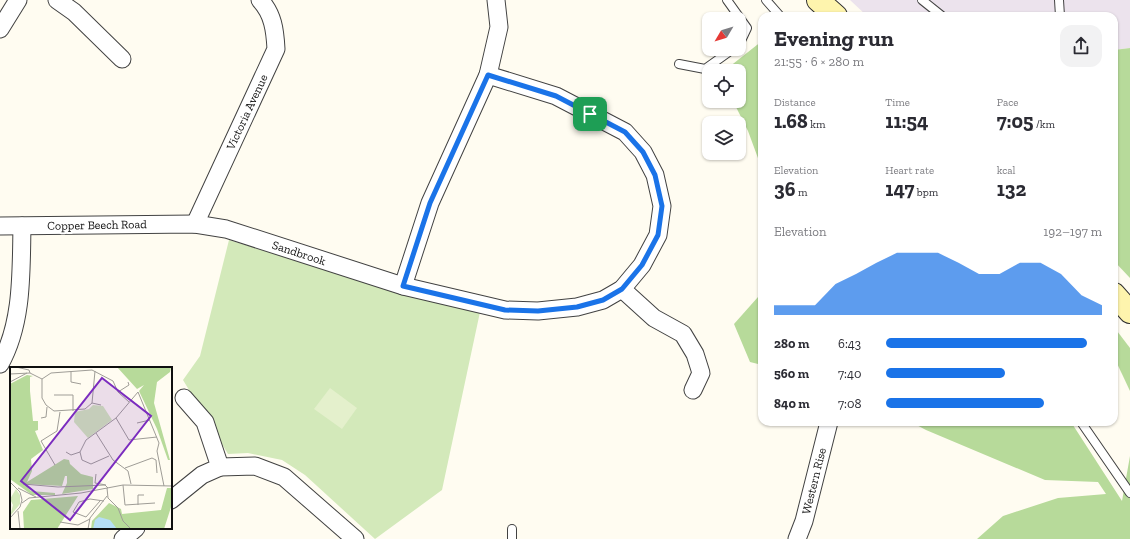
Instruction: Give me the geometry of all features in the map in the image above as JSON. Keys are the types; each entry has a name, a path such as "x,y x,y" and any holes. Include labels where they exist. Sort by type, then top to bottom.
{"main road":[{"path":"818,0 832,12"},
{"path":"1118,298 1130,312"}],"street":[{"path":"0,29 18,0"},
{"path":"57,0 74,12 122,59"},
{"name":"Victoria Avenue","path":"195,224 276,49 275,26 266,6 260,0"},
{"path":"403,286 430,203 488,75 499,27 496,0"},
{"name":"Sandbrook","path":"195,224 226,229 403,286 505,310 538,311 577,307 603,300 622,289 642,265 658,235 662,206 655,175 643,152 625,132 556,96 488,75"},
{"name":"Copper Beech Road","path":"0,226 195,224"},
{"path":"0,364 4,347 18,306 21,280 22,226"},
{"path":"622,289 654,318 683,334 695,354 701,373 693,390"},
{"path":"184,398 205,422 220,467"},
{"name":"Western Rise","path":"797,539 804,521 828,426"},
{"path":"172,499 202,475 220,467 255,466 284,477 355,539"},
{"path":"123,539 135,529"}],"lane":[{"path":"727,0 736,12"},
{"path":"766,0 776,12"},
{"path":"922,0 937,12"},
{"path":"1059,0 1060,12"},
{"path":"679,64 705,69 723,56"},
{"path":"1084,426 1130,493"},
{"path":"512,529 512,539"}],"shaded area":[{"path":"850,0 1130,0 1130,48 1118,50 1118,12 863,12"}],"green space":[{"path":"758,44 758,158 746,127 746,116 740,116 736,108 746,108 746,64 733,64 743,56 746,56 746,54"},
{"path":"1130,48 1130,278 1118,265 1118,50"},
{"path":"229,240 362,281 480,312 442,490 375,539 305,475 282,460 248,453 228,454 183,380 200,356"},
{"path":"758,297 758,364 750,362 734,324"},
{"path":"1118,332 1130,348 1130,391 1118,366"},
{"path":"330,388 357,408 342,429 314,409"},
{"path":"918,426 1074,426 1122,501 1130,456 1130,539 977,539 1003,516 1058,498 1106,494 1098,482 1045,480"}],"route":[{"path":"488,75 556,96 590,114 625,132 643,152 655,175 662,206 658,235 642,265 622,289 603,300 577,307 538,311 505,310 403,286 430,203 488,75"}]}
